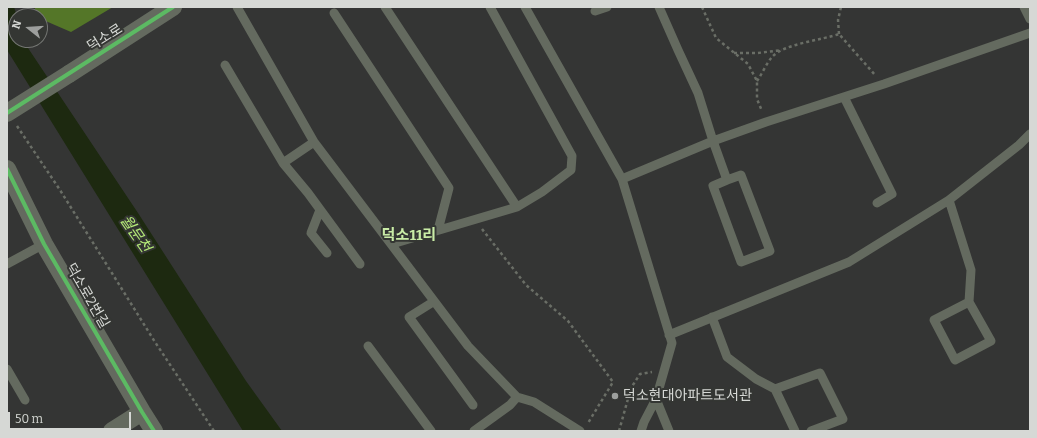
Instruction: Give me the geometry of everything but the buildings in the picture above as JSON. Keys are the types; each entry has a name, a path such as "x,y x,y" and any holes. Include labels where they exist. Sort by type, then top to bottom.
{"street":[{"name":"덕소로","path":"11,118 69,74 173,7"},
{"name":"덕소로2번길","path":"7,169 44,244 154,431"},
{"path":"112,431 142,412"}],"lane":[{"path":"237,7 314,142 392,244 433,302 468,346 517,397 534,402 565,420 583,428"},
{"path":"385,7 517,207"},
{"path":"392,244 517,207 542,192 571,170 572,156 490,7"},
{"path":"524,7 622,179 672,343 656,399 641,431"},
{"path":"595,11 607,7"},
{"path":"659,7 698,93 727,180"},
{"path":"1024,7 1030,19"},
{"path":"334,13 449,188 438,230"},
{"path":"622,179 713,141 766,122 884,84 1030,33"},
{"path":"226,65 283,163 360,264"},
{"path":"844,97 892,194 877,203"},
{"path":"669,335 848,262 949,200 1019,145 1030,134"},
{"path":"283,163 314,142"},
{"path":"741,175 770,251 740,262 713,186 727,180 741,175"},
{"path":"949,200 971,270 969,302 990,341 955,360 934,320 969,302"},
{"path":"320,210 311,233 327,253"},
{"path":"7,264 44,244"},
{"path":"433,302 409,317 473,405"},
{"path":"712,317 727,357 756,379 775,389 795,431"},
{"path":"368,346 431,431"},
{"path":"7,369 25,400"},
{"path":"775,389 820,373 843,419 811,431"},
{"path":"474,431 510,405 517,397"},
{"path":"656,399 669,431"}],"path":[{"path":"702,7 716,38 748,64 757,81 757,99 766,122"},
{"path":"841,7 838,20 839,34 884,84"},
{"path":"757,81 772,56 807,42 839,34"},
{"path":"733,53 758,53 784,50"},
{"path":"11,118 60,190 164,355 214,431"},
{"path":"474,219 526,285 568,321 613,382 583,428"},
{"path":"619,431 631,388 640,374 665,370"}],"green space":[{"path":"113,7 71,32 48,22 48,8 35,8"}],"water":[{"name":"월문천","path":"7,7 14,7 8,8 8,48 28,48 138,213 246,381 282,431 243,431 7,50"}],"cycle path":[{"path":"7,113 173,7"},
{"path":"7,169 44,244 154,431"}],"place":[{"name":"덕소현대아파트도서관","path":"615,396"}],"district":[{"name":"덕소11리","path":"409,236"}]}
